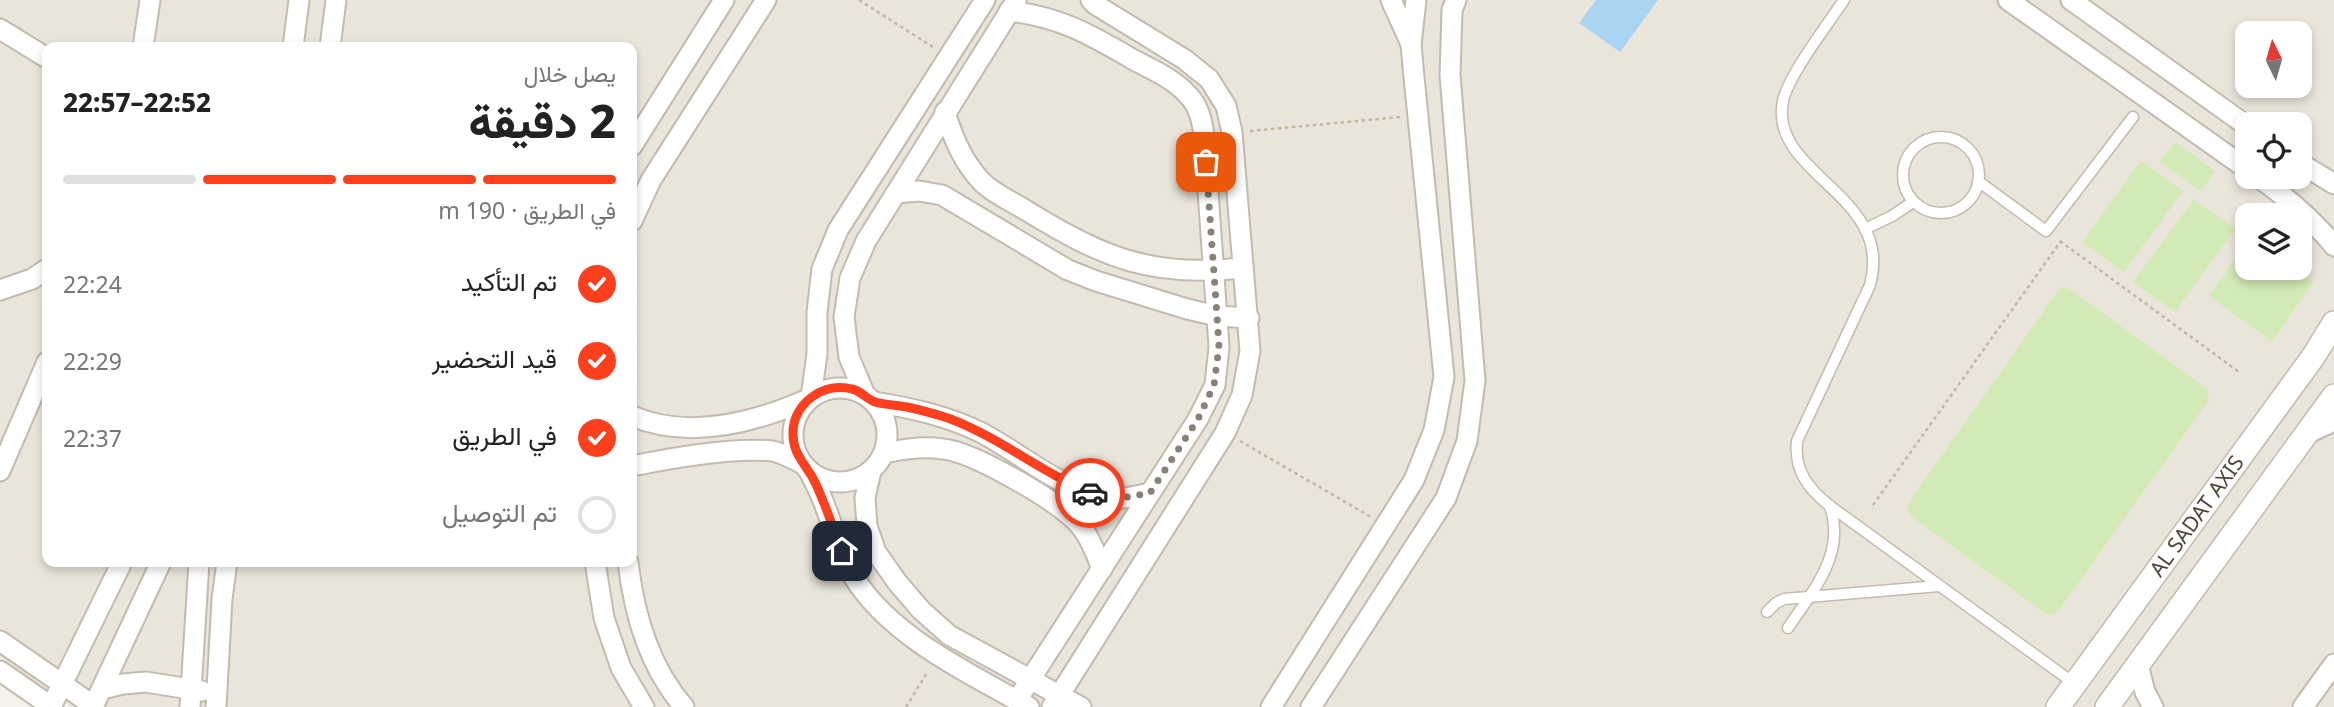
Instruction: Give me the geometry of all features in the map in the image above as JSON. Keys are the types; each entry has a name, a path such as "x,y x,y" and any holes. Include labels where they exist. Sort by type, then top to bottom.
{"street":[{"path":"144,42 150,0"},
{"path":"294,42 299,0"},
{"path":"331,42 336,0"},
{"path":"637,138 724,0"},
{"path":"637,210 651,180 766,0"},
{"path":"985,0 838,230 822,269 817,312 817,355 809,398 797,414 792,430 794,448 824,503 848,567 867,595 891,619 938,655 1023,704 1031,678 1198,419 1214,385 1219,347 1202,118 1190,97 1172,81 1084,31 1013,6 866,241 850,278 844,317 849,357 869,398 884,417 887,435 884,453 871,471 865,498 867,526 876,552 921,610 949,635 1031,678 1056,701 1081,707"},
{"path":"1056,701 1226,433 1242,395 1250,351 1232,132 1226,106 1209,79 1184,59 1091,0"},
{"path":"1391,0 1411,45"},
{"path":"1271,707 1414,480 1434,430 1444,377 1411,45 1416,0"},
{"path":"1311,707 1446,498 1467,441 1475,381 1450,75 1452,10 1455,0"},
{"path":"2008,0 2235,161"},
{"path":"2071,0 2235,117"},
{"path":"3,37 42,56"},
{"path":"946,112 954,138 967,163 984,184 1073,239 1118,258 1153,267 1189,272 1243,268"},
{"path":"2312,170 2334,184"},
{"path":"2275,189 2320,229 2334,246"},
{"path":"896,193 919,191 942,195 1068,270 1217,316 1249,318"},
{"path":"0,290 42,273"},
{"name":"AL SADAT AXIS","path":"2058,707 2334,323"},
{"path":"0,468 42,373"},
{"path":"637,418 648,423 682,429 742,422 775,414 824,390 838,387 852,389 869,398 947,418 982,433 1065,482 1092,494 1121,498 1150,493"},
{"name":"AL SADAT AXIS","path":"2107,707 2334,396"},
{"path":"2306,434 2334,421"},
{"path":"884,453 925,447 946,449 976,458 1057,505 1077,522 1092,544 1101,569"},
{"path":"637,465 686,457 775,451 824,480 840,482 857,479 871,471"},
{"path":"0,671 51,707 120,567"},
{"path":"96,701 159,567"},
{"path":"190,699 199,567"},
{"path":"96,701 124,684 146,682 190,699 216,699 226,567"},
{"path":"597,567 604,618 621,668 643,707"},
{"path":"629,567 635,611 652,656 684,707"},
{"path":"0,641 62,684 96,701"},
{"path":"2138,664 2145,692 2153,707"},
{"path":"2303,707 2334,664"}],"lane":[{"path":"1844,0 1791,81 1783,101 1782,122 1794,149 1849,204 1866,229 1873,273 1870,285 1797,441 1797,463 1801,475 1830,506 2075,684"},
{"path":"1978,181 2046,231 2133,117"},
{"path":"1937,136 1950,137 1972,152 1978,163 1978,181 1970,200 1948,213 1923,209 1913,202 1902,180 1902,168 1906,156 1914,147 1937,136"},
{"path":"1866,229 1913,202"},
{"path":"1788,628 1822,577 1833,552 1835,525 1830,506"},
{"path":"1767,612 1780,600 1939,586"}],"path":[{"path":"859,0 948,57"},
{"path":"1232,132 1418,116"},
{"path":"2046,231 2239,372"},
{"path":"1873,505 2061,242"},
{"path":"1226,433 1385,525"},
{"path":"906,707 938,655"}],"shaded area":[{"path":"0,0 2334,0 2334,707 71,707 0,657"}],"green space":[{"path":"2175,142 2215,171 2201,191 2160,162"},
{"path":"2141,161 2183,191 2124,272 2082,242"},
{"path":"2194,199 2235,229 2175,312 2133,282"},
{"path":"2235,259 2235,280 2314,282 2272,341 2209,296"},
{"path":"2063,287 2070,289 2207,389 2209,400 2059,610 2052,615 2045,613 1912,517 1907,510 1909,502"}],"water":[{"path":"1596,0 1658,0 1620,52 1579,23"}],"way so far":[{"path":"1090,493 1121,498 1150,493 1198,419 1214,385 1219,347 1206,162"}],"route":[{"path":"842,551 824,503 809,471 801,463 794,448 792,430 797,414 807,400 824,390 838,387 852,389 874,401 947,418 982,433 1065,482 1090,493"}]}
